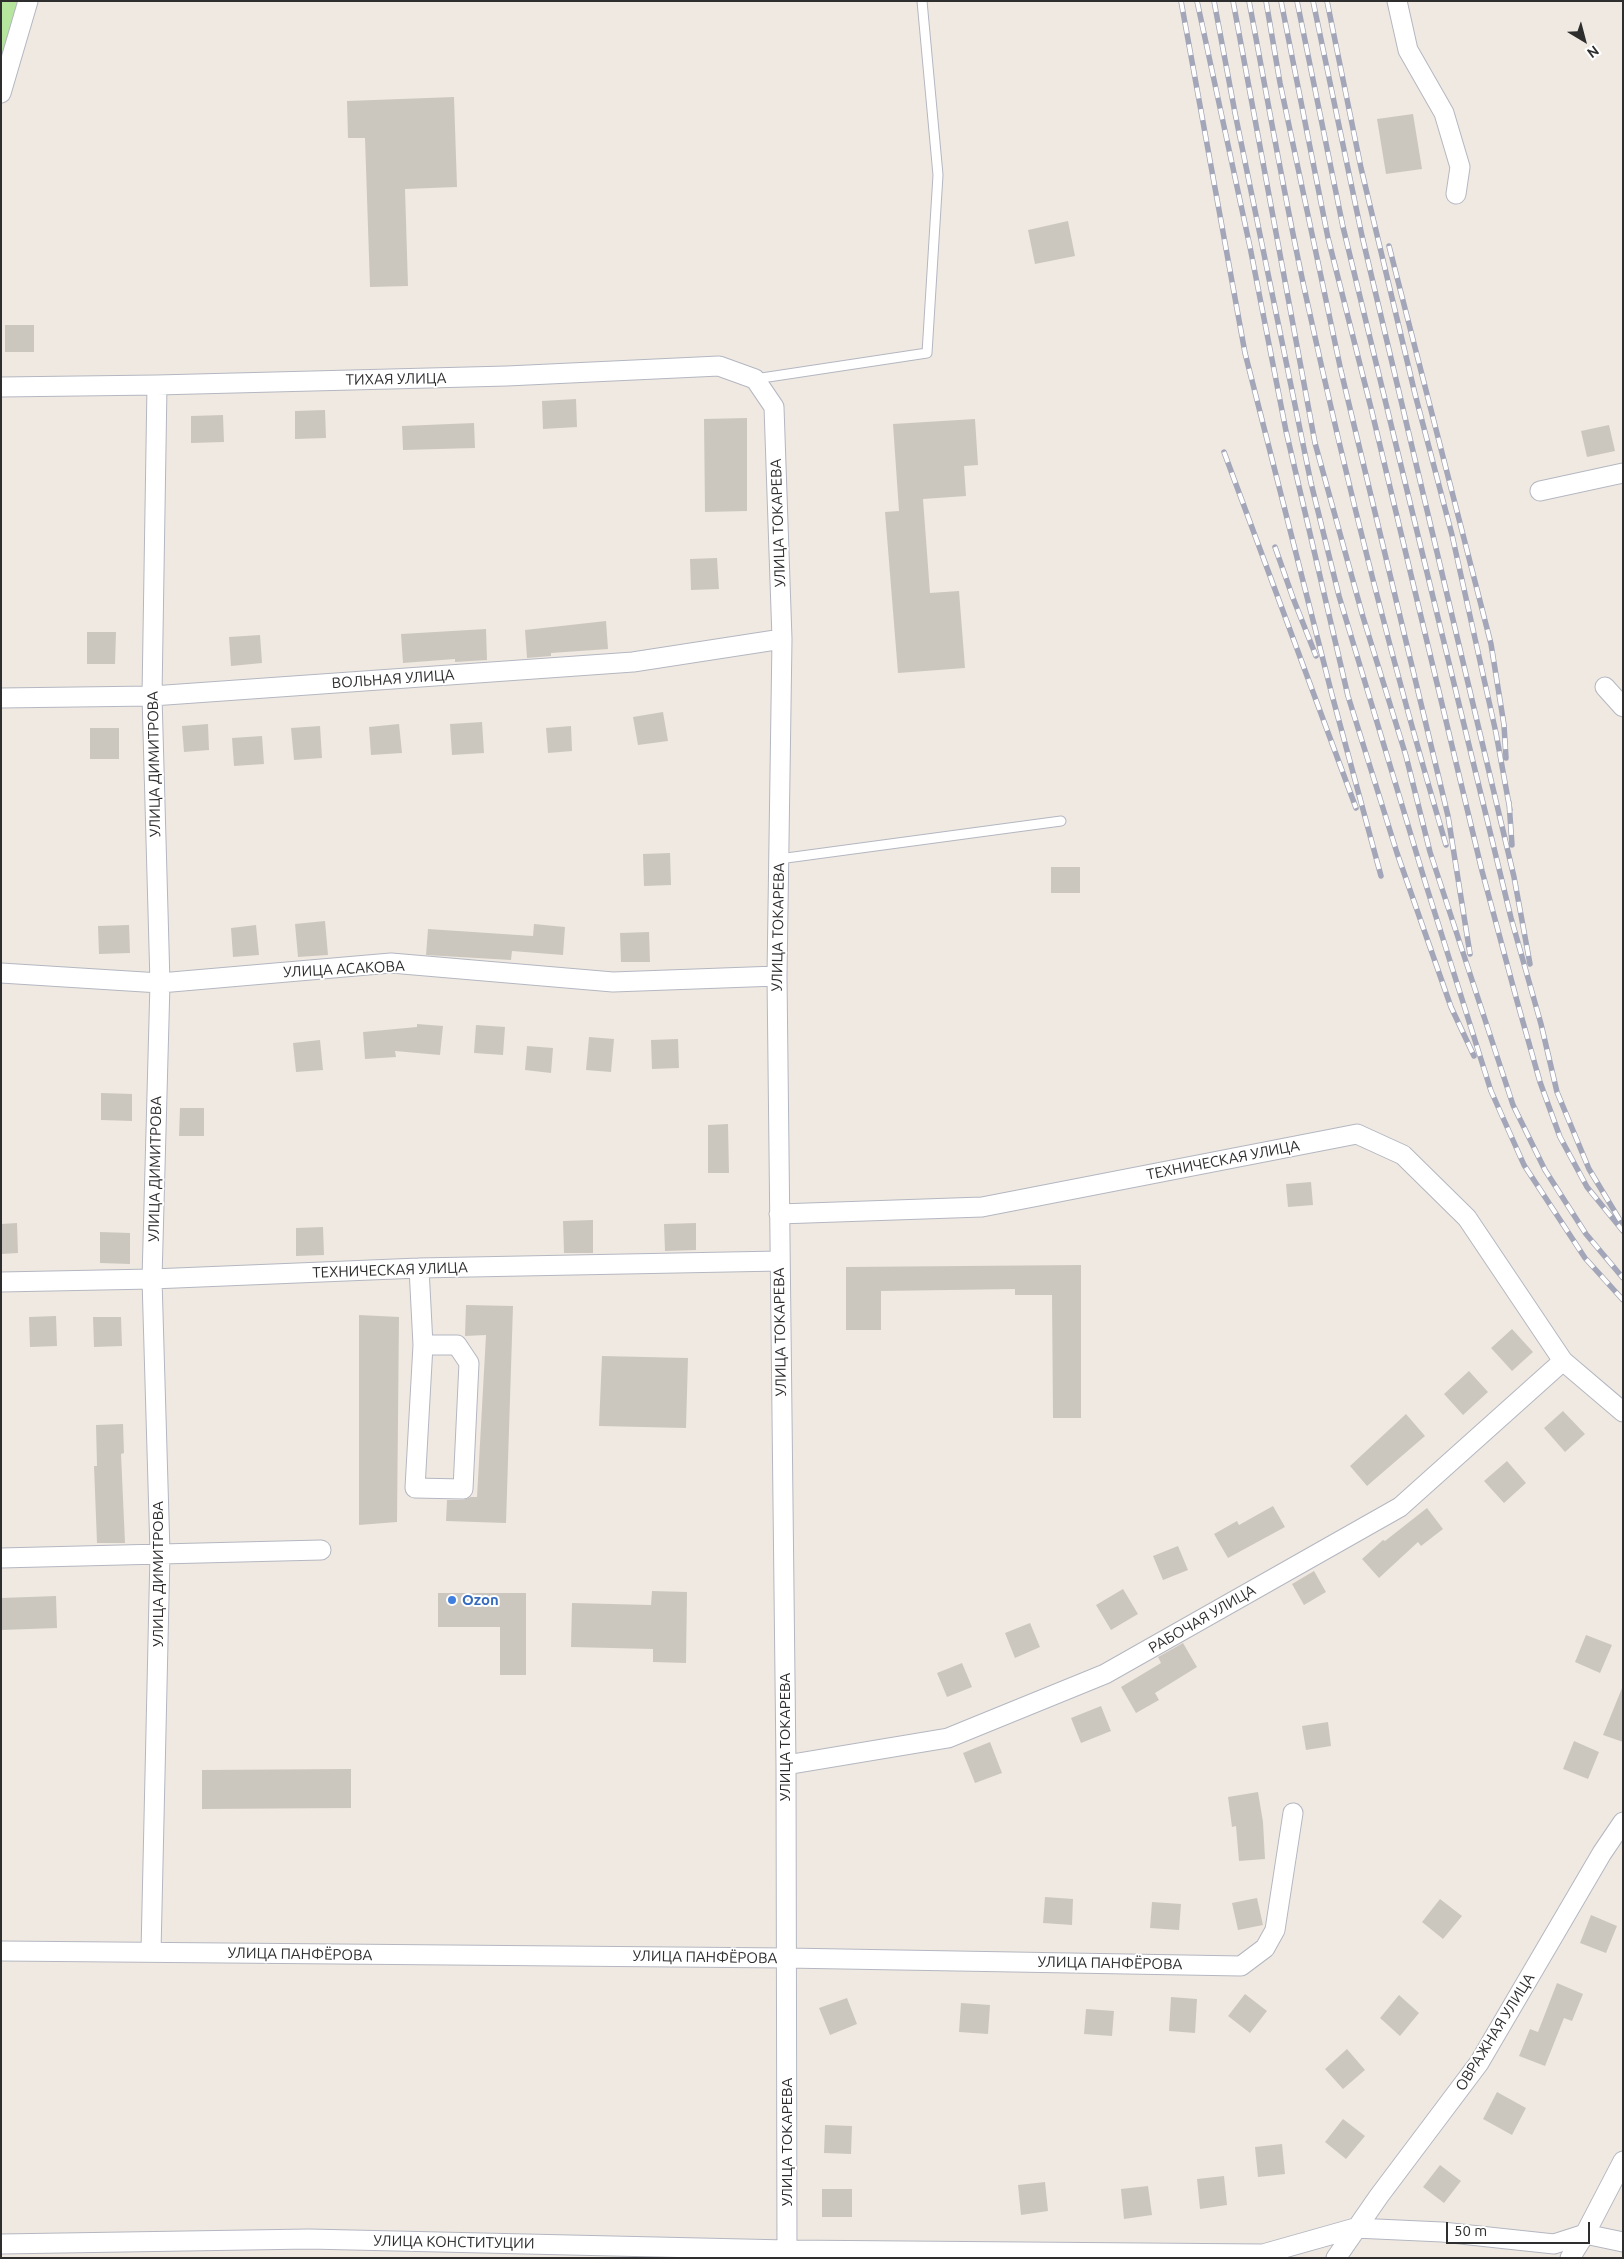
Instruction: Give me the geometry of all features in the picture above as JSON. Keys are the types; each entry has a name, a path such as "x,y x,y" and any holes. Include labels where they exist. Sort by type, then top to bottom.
{"street":[{"path":"1,93 28,1"},
{"path":"1398,1 1408,50 1444,113 1460,167 1456,194"},
{"name":"ТИХАЯ УЛИЦА","path":"1,386 157,385 497,376 719,366 755,379"},
{"name":"УЛИЦА ТОКАРЕВА","path":"755,379 774,407 782,640 777,976 786,1765 787,2254"},
{"name":"УЛИЦА ДИМИТРОВА","path":"150,1952 160,1553 152,1279 160,984 152,696 157,385"},
{"path":"1540,491 1623,473"},
{"name":"ВОЛЬНАЯ УЛИЦА","path":"1,698 152,696 633,662 782,640"},
{"path":"1604,687 1623,707"},
{"name":"УЛИЦА АСАКОВА","path":"1,973 160,984 391,963 613,982 777,976"},
{"name":"ТЕХНИЧЕСКАЯ УЛИЦА","path":"779,1214 982,1207 1357,1134 1403,1156 1467,1218 1563,1361"},
{"name":"ТЕХНИЧЕСКАЯ УЛИЦА","path":"1,1282 152,1279 419,1268 780,1261"},
{"path":"419,1268 423,1345 415,1488 463,1489 469,1364 457,1345 423,1345"},
{"path":"1563,1361 1623,1412"},
{"name":"РАБОЧАЯ УЛИЦА","path":"786,1765 948,1738 1106,1674 1400,1507 1563,1361"},
{"path":"1,1558 321,1550"},
{"name":"УЛИЦА ПАНФЁРОВА","path":"1,1951 786,1958 1241,1966 1264,1948 1275,1930 1293,1814"},
{"name":"ОВРАЖНАЯ УЛИЦА","path":"1336,2258 1478,2063 1602,1853 1623,1822"},
{"path":"1570,2258 1585,2234 1623,2161"},
{"name":"УЛИЦА КОНСТИТУЦИИ","path":"1,2244 309,2239 787,2254 1264,2256 1356,2228 1442,2232 1554,2244 1585,2234"},
{"path":"1585,2234 1623,2242"}],"lane":[{"path":"755,379 928,353 938,175 922,1"},
{"path":"779,860 1060,822"}],"green space":[{"path":"1,1 28,1 1,93"}],"building":[{"path":"454,97 457,187 405,189 408,286 370,287 365,138 348,138 347,101"},
{"path":"1413,114 1422,169 1386,174 1377,119"},
{"path":"1068,221 1075,256 1035,264 1028,230"},
{"path":"5,325 34,325 34,352 5,352"},
{"path":"576,399 577,427 543,429 542,401"},
{"path":"325,410 326,438 295,439 295,411"},
{"path":"223,415 224,442 191,443 191,416"},
{"path":"747,418 747,511 705,512 704,419"},
{"path":"975,419 978,465 964,466 966,496 923,499 930,593 959,591 965,668 898,673 885,512 899,511 893,424"},
{"path":"474,423 475,448 403,450 402,426"},
{"path":"1609,425 1615,451 1587,457 1581,431"},
{"path":"717,558 719,589 691,590 690,559"},
{"path":"606,621 608,649 551,653 551,656 527,658 525,630"},
{"path":"486,629 487,660 455,662 455,659 403,663 401,634"},
{"path":"87,632 116,632 115,664 87,664"},
{"path":"260,635 262,663 231,666 229,637"},
{"path":"663,712 668,741 638,745 633,717"},
{"path":"482,722 484,753 452,755 450,724"},
{"path":"208,724 209,750 184,752 182,726"},
{"path":"399,724 402,753 371,755 369,727"},
{"path":"320,726 322,758 294,760 291,728"},
{"path":"571,726 572,751 548,753 546,728"},
{"path":"90,728 119,728 119,759 90,759"},
{"path":"262,736 264,764 234,766 232,738"},
{"path":"670,853 671,885 644,886 643,854"},
{"path":"1051,867 1080,867 1080,893 1051,893"},
{"path":"325,921 328,955 298,957 295,924"},
{"path":"534,924 565,927 563,955 512,951 511,960 426,955 428,929 533,936"},
{"path":"129,925 130,953 99,954 98,926"},
{"path":"256,925 259,955 233,957 231,928"},
{"path":"649,932 650,962 621,962 620,933"},
{"path":"417,1024 443,1026 440,1055 395,1051 396,1057 365,1059 363,1032 417,1027"},
{"path":"476,1025 505,1027 503,1055 474,1053"},
{"path":"589,1037 614,1039 611,1072 586,1070"},
{"path":"678,1039 679,1068 652,1069 651,1040"},
{"path":"320,1040 323,1070 296,1072 293,1043"},
{"path":"527,1046 553,1048 551,1073 525,1070"},
{"path":"101,1093 132,1094 132,1121 101,1120"},
{"path":"180,1108 204,1108 204,1136 179,1136"},
{"path":"728,1124 729,1173 708,1173 708,1125"},
{"path":"1311,1182 1313,1205 1288,1207 1286,1184"},
{"path":"593,1220 593,1253 564,1253 563,1221"},
{"path":"17,1223 18,1253 1,1254 1,1224"},
{"path":"696,1223 696,1250 665,1251 664,1224"},
{"path":"323,1227 324,1255 296,1256 296,1228"},
{"path":"100,1232 130,1233 130,1264 100,1263"},
{"path":"1081,1265 1081,1418 1053,1418 1052,1295 1015,1295 1015,1289 881,1291 881,1330 846,1330 846,1267"},
{"path":"466,1305 513,1306 506,1523 446,1521 447,1500 463,1500 477,1497 486,1335 465,1336"},
{"path":"359,1315 399,1317 397,1522 359,1525"},
{"path":"56,1316 57,1346 30,1347 29,1317"},
{"path":"93,1317 121,1317 122,1346 94,1347"},
{"path":"1512,1329 1533,1352 1512,1371 1491,1348"},
{"path":"602,1356 688,1358 686,1428 599,1426"},
{"path":"1469,1371 1488,1392 1463,1415 1444,1394"},
{"path":"1563,1411 1585,1434 1565,1452 1544,1428"},
{"path":"1406,1414 1425,1436 1367,1486 1350,1466"},
{"path":"123,1424 124,1453 121,1454 125,1543 97,1543 94,1466 97,1466 96,1425"},
{"path":"1507,1461 1526,1483 1504,1503 1484,1481"},
{"path":"1273,1506 1285,1527 1228,1558 1214,1534 1237,1521 1239,1525"},
{"path":"1427,1508 1443,1529 1421,1546 1418,1542 1379,1578 1362,1559 1383,1540 1385,1541"},
{"path":"1178,1546 1188,1570 1163,1580 1153,1556"},
{"path":"1314,1571 1326,1592 1304,1605 1292,1584"},
{"path":"1123,1589 1138,1614 1111,1630 1096,1605"},
{"path":"652,1591 687,1592 686,1663 653,1662 653,1649 571,1647 572,1603 651,1605"},
{"path":"438,1593 526,1593 526,1675 500,1675 500,1627 438,1627"},
{"path":"56,1596 57,1628 1,1630 1,1598"},
{"path":"1030,1623 1040,1647 1015,1658 1005,1633"},
{"path":"1586,1635 1612,1645 1600,1673 1575,1662"},
{"path":"1183,1643 1197,1667 1155,1693 1159,1700 1136,1713 1121,1687 1161,1663 1158,1657"},
{"path":"962,1663 972,1687 947,1697 937,1673"},
{"path":"1623,1688 1623,1742 1603,1735"},
{"path":"1101,1706 1111,1731 1081,1743 1071,1718"},
{"path":"1328,1722 1331,1746 1306,1750 1302,1726"},
{"path":"1574,1741 1599,1752 1588,1779 1563,1769"},
{"path":"990,1742 1002,1773 975,1783 963,1753"},
{"path":"351,1769 351,1808 202,1809 202,1770"},
{"path":"1258,1792 1263,1822 1265,1859 1239,1861 1236,1826 1232,1827 1228,1797"},
{"path":"1045,1897 1073,1899 1072,1925 1043,1923"},
{"path":"1257,1898 1263,1925 1238,1930 1232,1903"},
{"path":"1440,1899 1462,1916 1443,1939 1422,1922"},
{"path":"1152,1902 1181,1904 1179,1930 1150,1928"},
{"path":"1591,1915 1617,1926 1606,1953 1580,1943"},
{"path":"1557,1983 1583,1994 1572,2021 1564,2018 1545,2066 1519,2056 1530,2029 1538,2032"},
{"path":"1245,1994 1267,2011 1250,2033 1228,2016"},
{"path":"1399,1995 1419,2013 1400,2036 1380,2018"},
{"path":"1171,1997 1197,1999 1195,2033 1169,2031"},
{"path":"847,1998 857,2024 830,2035 819,2008"},
{"path":"961,2003 990,2005 988,2034 959,2032"},
{"path":"1086,2009 1114,2011 1112,2036 1084,2034"},
{"path":"1347,2049 1365,2070 1343,2089 1325,2069"},
{"path":"1497,2092 1526,2108 1512,2135 1483,2119"},
{"path":"1343,2119 1365,2136 1346,2159 1325,2142"},
{"path":"825,2125 852,2126 851,2154 824,2153"},
{"path":"1282,2144 1285,2174 1258,2177 1255,2147"},
{"path":"1440,2165 1461,2181 1444,2203 1423,2187"},
{"path":"1224,2176 1227,2205 1200,2209 1197,2179"},
{"path":"1045,2182 1048,2211 1021,2215 1018,2185"},
{"path":"1148,2186 1152,2215 1124,2219 1121,2189"},
{"path":"822,2189 852,2189 852,2217 822,2217"}],"railway":[{"path":"1181,1 1245,353 1332,695 1381,876"},
{"path":"1197,1 1250,247 1286,431 1348,696 1397,853 1451,1007 1474,1056"},
{"path":"1214,1 1235,113 1311,483 1339,596 1426,885 1491,1091 1524,1165 1585,1258 1623,1300"},
{"path":"1233,1 1315,443 1363,617 1406,756 1430,852 1513,1105 1545,1170 1586,1234 1623,1278"},
{"path":"1249,1 1299,264 1322,370 1389,642 1446,845"},
{"path":"1266,1 1280,83 1341,371 1448,816 1470,954"},
{"path":"1281,1 1328,238 1371,408 1482,871 1517,1001 1540,1082 1560,1137 1587,1187 1623,1231"},
{"path":"1297,1 1343,227 1511,918 1541,1024 1557,1092 1589,1169 1621,1222"},
{"path":"1313,1 1362,236 1514,877 1530,964"},
{"path":"1327,1 1361,168 1415,394 1452,535 1496,733 1510,810"},
{"path":"1389,246 1491,644 1504,725 1506,758"},
{"path":"1224,452 1356,808"},
{"path":"1275,547 1316,656"},
{"path":"1509,802 1512,845"}],"place":[{"name":"Ozon","path":"452,1600"}]}
